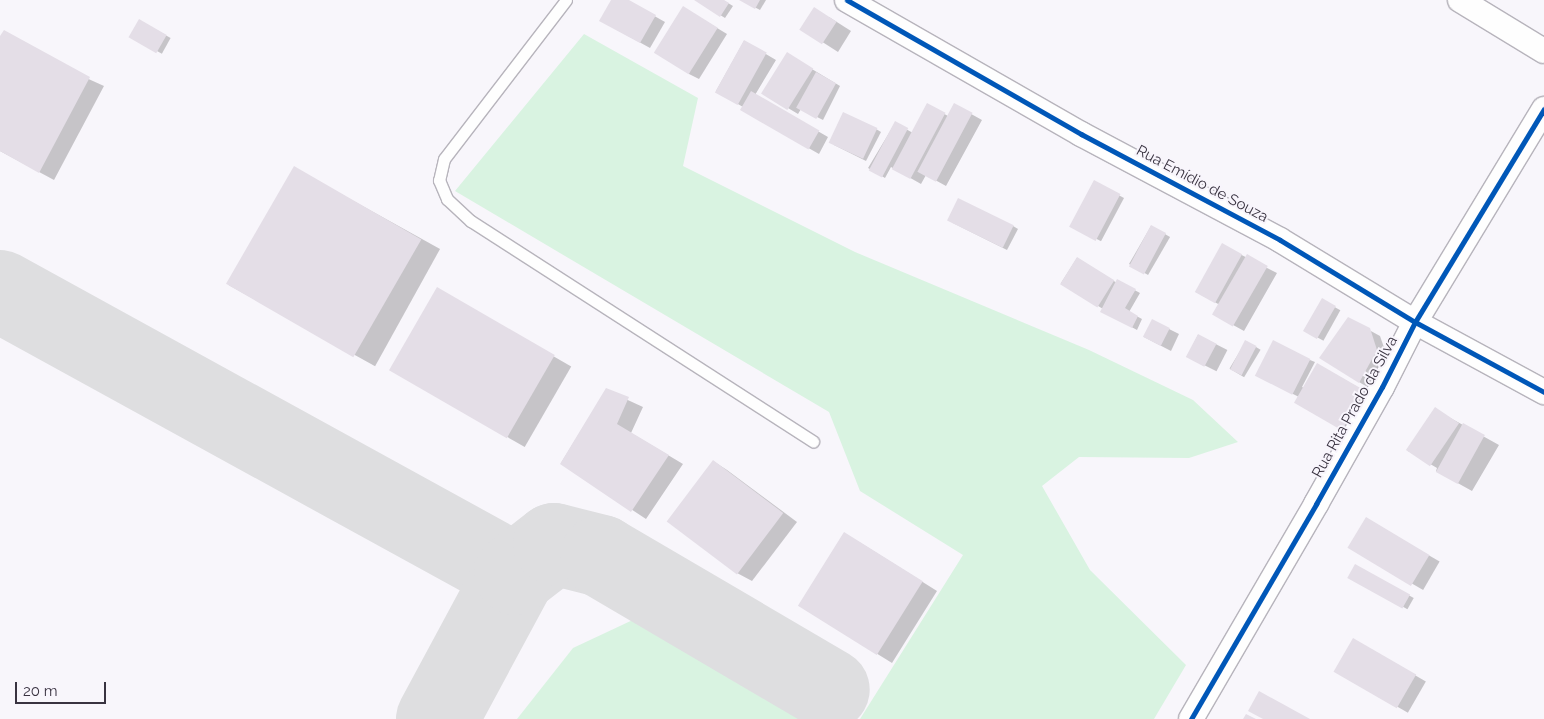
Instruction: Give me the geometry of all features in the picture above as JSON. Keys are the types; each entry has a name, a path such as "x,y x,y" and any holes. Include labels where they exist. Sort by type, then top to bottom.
{"street":[{"name":"Rua Emídio de Souza","path":"847,0 1081,134 1280,240 1415,322 1544,392"},
{"path":"1460,0 1544,52"},
{"name":"Rua Rita Prado da Silva","path":"1191,719 1377,395 1415,322 1544,109"}],"lane":[{"path":"566,0 444,159 440,180 447,199 471,221 813,441"}],"green space":[{"path":"584,34 698,98 683,166 855,252 1089,350 1193,400 1238,442 1189,458 1079,457 1042,486 1090,570 1186,665 1154,719 860,719 963,555 860,491 829,412 455,191"},
{"path":"637,618 827,719 517,719 573,648"}],"building":[{"path":"611,0 629,0 656,15 640,43 599,21"},
{"path":"694,0 724,0 729,3 720,17"},
{"path":"739,0 760,0 755,9"},
{"path":"683,6 718,28 689,74 654,53"},
{"path":"814,7 837,22 822,44 799,30"},
{"path":"139,19 167,35 156,53 128,37"},
{"path":"4,30 90,77 39,173 0,151 0,36"},
{"path":"744,40 767,53 738,105 715,92"},
{"path":"787,52 813,68 787,110 761,94"},
{"path":"816,72 836,83 816,119 796,108"},
{"path":"751,91 819,130 808,150 740,110"},
{"path":"927,103 946,113 910,179 892,169"},
{"path":"954,103 973,113 936,182 917,172"},
{"path":"843,112 877,128 863,159 829,143"},
{"path":"895,121 908,128 882,177 869,170"},
{"path":"294,166 421,240 353,357 226,284"},
{"path":"1094,180 1120,194 1096,241 1069,227"},
{"path":"958,198 1014,225 1003,248 947,220"},
{"path":"1151,225 1166,233 1144,274 1129,266"},
{"path":"1222,243 1242,254 1215,303 1195,292"},
{"path":"1247,254 1268,266 1233,327 1212,315"},
{"path":"1077,257 1114,280 1097,307 1060,284"},
{"path":"1117,279 1136,289 1125,308 1138,316 1132,328 1100,312"},
{"path":"437,287 555,355 507,438 389,370"},
{"path":"1322,298 1336,306 1317,339 1303,331"},
{"path":"1348,317 1370,328 1377,350 1359,383 1319,358"},
{"path":"1152,319 1170,328 1161,346 1143,337"},
{"path":"1198,334 1217,344 1204,367 1186,357"},
{"path":"1245,340 1257,346 1242,375 1230,369"},
{"path":"1273,340 1310,359 1292,395 1255,376"},
{"path":"1317,363 1365,391 1342,431 1294,403"},
{"path":"606,388 629,397 617,424 669,455 631,512 560,464"},
{"path":"1435,407 1459,423 1430,466 1406,450"},
{"path":"1463,423 1485,435 1458,484 1436,472"},
{"path":"713,460 783,513 737,574 667,521"},
{"path":"1366,517 1429,555 1411,586 1347,548"},
{"path":"844,532 923,581 877,655 798,606"},
{"path":"1355,564 1410,595 1402,609 1347,578"},
{"path":"1353,638 1416,674 1397,708 1334,672"},
{"path":"1259,691 1310,719 1263,719 1248,711"},
{"path":"1246,714 1256,719 1243,719"}],"taxiway":[{"path":"0,291 515,574"},
{"path":"437,719 515,574 554,544 601,556 829,690"}],"cycle path":[{"path":"847,0 1081,134 1280,240 1415,322 1544,392"},
{"path":"1191,719 1316,504 1382,387 1415,322 1544,109"}]}
